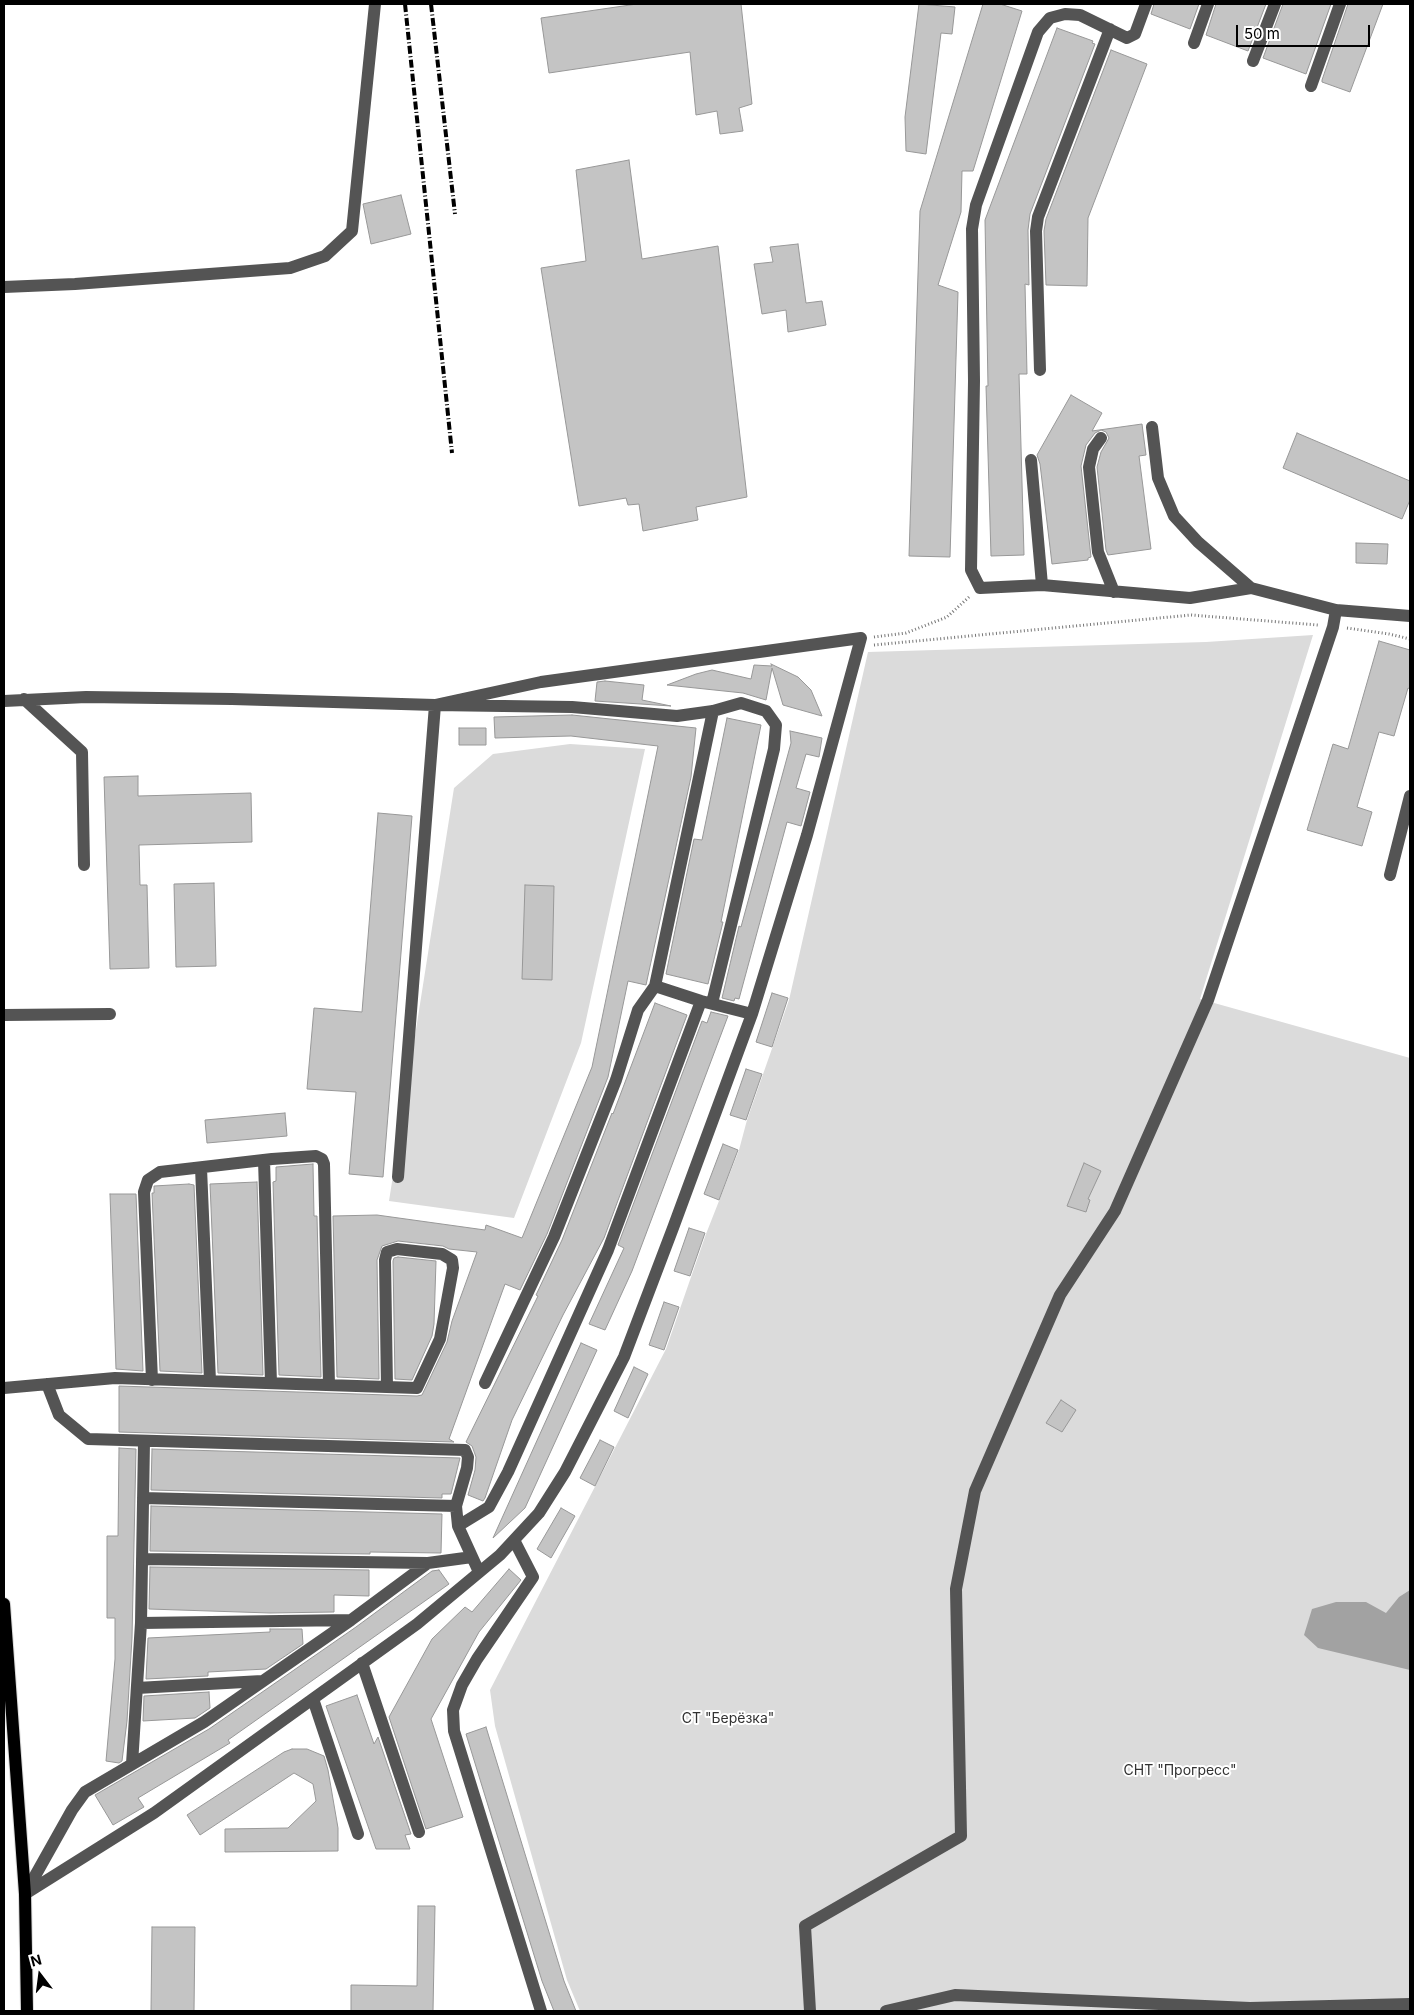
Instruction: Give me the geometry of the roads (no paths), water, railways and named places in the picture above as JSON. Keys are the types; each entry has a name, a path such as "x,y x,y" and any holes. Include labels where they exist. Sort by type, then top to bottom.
{"main road":[{"path":"4,1604 25,1894 27,2011"}],"lane":[{"path":"4,287 75,284 290,268 325,256 352,231 375,4"},
{"path":"1146,4 1135,34 1127,38 1110,30 1082,9 1050,18 1038,32 976,205 972,230 974,381 971,570 980,588 1042,585 1190,598 1251,588 1336,610 1410,616"},
{"path":"1194,43 1208,4"},
{"path":"1253,61 1274,4"},
{"path":"1311,86 1340,4"},
{"path":"1040,370 1036,231 1038,217 1110,30"},
{"path":"1152,427 1158,478 1174,516 1198,542 1251,588"},
{"path":"1100,438 1093,449 1089,467 1098,552 1114,592"},
{"path":"1031,460 1042,585"},
{"path":"810,2011 805,1926 961,1836 956,1589 975,1491 1060,1295 1115,1211 1208,1000 1333,627 1336,610"},
{"path":"25,1894 154,1813 417,1624 479,1572 514,1540 539,1513 564,1472 624,1357 677,1219 752,1014 807,834 860,643 540,682 436,705"},
{"path":"4,701 86,697 232,699 572,707 677,716 713,711 741,703 766,711 776,725 774,749 706,1002 608,1250 508,1472 489,1507 458,1526"},
{"path":"24,699 82,752 84,865"},
{"path":"398,1177 436,705"},
{"path":"485,1383 554,1237 616,1080 638,1010 655,986 713,711"},
{"path":"1390,874 1410,796"},
{"path":"655,986 752,1014"},
{"path":"4,1015 110,1014"},
{"path":"152,1380 144,1192 148,1180 160,1172 316,1156 322,1159 324,1164 329,1385"},
{"path":"264,1160 271,1383"},
{"path":"201,1168 210,1381"},
{"path":"4,1388 115,1378 417,1388 440,1339 453,1268 452,1260 442,1254 397,1249 387,1252 385,1260 387,1387"},
{"path":"48,1384 59,1414 88,1440 465,1450 468,1457 468,1468 456,1506 458,1526 479,1572"},
{"path":"132,1764 141,1622 144,1442"},
{"path":"143,1498 456,1506"},
{"path":"514,1540 533,1577 477,1659 462,1685 453,1710 454,1731 541,2011"},
{"path":"142,1560 428,1563 472,1557"},
{"path":"25,1894 72,1810 85,1792 204,1722 351,1620 428,1563"},
{"path":"141,1622 351,1620"},
{"path":"362,1663 419,1832"},
{"path":"137,1688 262,1681"},
{"path":"313,1699 358,1834"},
{"path":"886,2011 955,1995 1250,2008 1410,2004"}],"railway":[{"path":"405,4 452,453"},
{"path":"431,4 455,214"}],"park label":[{"name":"СТ \"Берёзка\"","path":"728,1719"},
{"name":"СНТ \"Прогресс\"","path":"1180,1771"}]}
